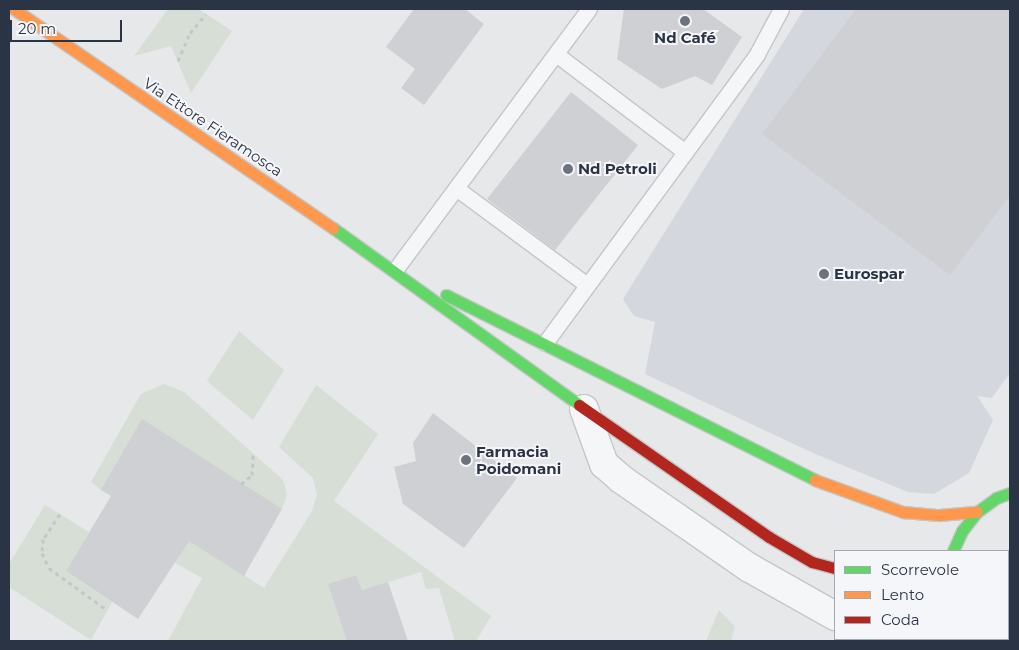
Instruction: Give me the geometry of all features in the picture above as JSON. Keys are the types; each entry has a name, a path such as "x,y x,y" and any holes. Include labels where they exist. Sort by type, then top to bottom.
{"main road":[{"name":"Via Ettore Fieramosca","path":"14,9 395,270"},
{"path":"395,270 545,343 795,473 903,512 938,516 977,512"},
{"path":"395,270 496,347 769,537 812,562 834,568"},
{"path":"952,550 962,531 977,512 996,498 1010,493"}],"street":[{"path":"584,409 604,464 621,479 748,567 834,615"}],"lane":[{"path":"395,270 589,9"},
{"path":"545,343 757,54 782,9"},
{"path":"556,54 685,152"},
{"path":"456,188 587,284"}],"path":[{"path":"178,61 190,34 206,14"},
{"path":"241,484 252,474 253,454"},
{"path":"60,514 43,539 42,553 49,568 107,610"}],"shaded area":[{"path":"168,9 198,9 232,31 191,93 171,46 134,56"},
{"name":"Eurospar","path":"804,9 1010,9 1010,373 992,398 977,396 993,420 969,473 934,494 908,492 813,453 645,374 655,322 634,316 623,299"},
{"path":"239,331 284,370 253,420 207,381"},
{"path":"164,384 184,392 283,480 287,494 282,509 101,490 91,482 141,394"},
{"path":"316,385 378,434 334,501 491,616 476,641 455,641 439,588 426,589 421,572 362,590 356,575 328,584 347,641 168,641 202,578 166,558 181,535 264,588 312,511 317,495 313,478 279,447"},
{"path":"45,505 89,532 66,571 112,602 91,640 9,587 9,564"},
{"path":"719,610 735,627 731,641 706,641"}],"building":[{"path":"414,9 465,9 484,24 424,105 401,88 415,69 386,47"},
{"path":"624,9 703,9 742,37 712,85 695,76 662,89 617,59"},
{"path":"856,9 1010,9 1010,195 950,275 762,134"},
{"path":"571,92 638,145 555,250 487,199"},
{"path":"433,413 517,478 464,548 403,504 394,467 416,461 413,443"},
{"path":"142,419 282,509 244,576 189,541 138,619 66,571 111,496 101,490"},
{"path":"356,575 362,590 388,582 408,641 347,641 328,584"}],"traffic: fast":[{"path":"333,228 579,405"},
{"path":"446,295 815,480"},
{"path":"953,550 962,531 977,512 996,498 1010,493"}],"traffic: slow":[{"path":"14,9 333,228"},
{"path":"815,480 903,512 939,515 977,512"}],"traffic: jam":[{"path":"579,405 769,537 812,562 834,568"}],"place":[{"name":"Nd Café","path":"685,21"},
{"name":"Nd Petroli","path":"568,169"},
{"name":"Eurospar","path":"824,274"},
{"name":"Farmacia Poidomani","path":"466,460"}]}
